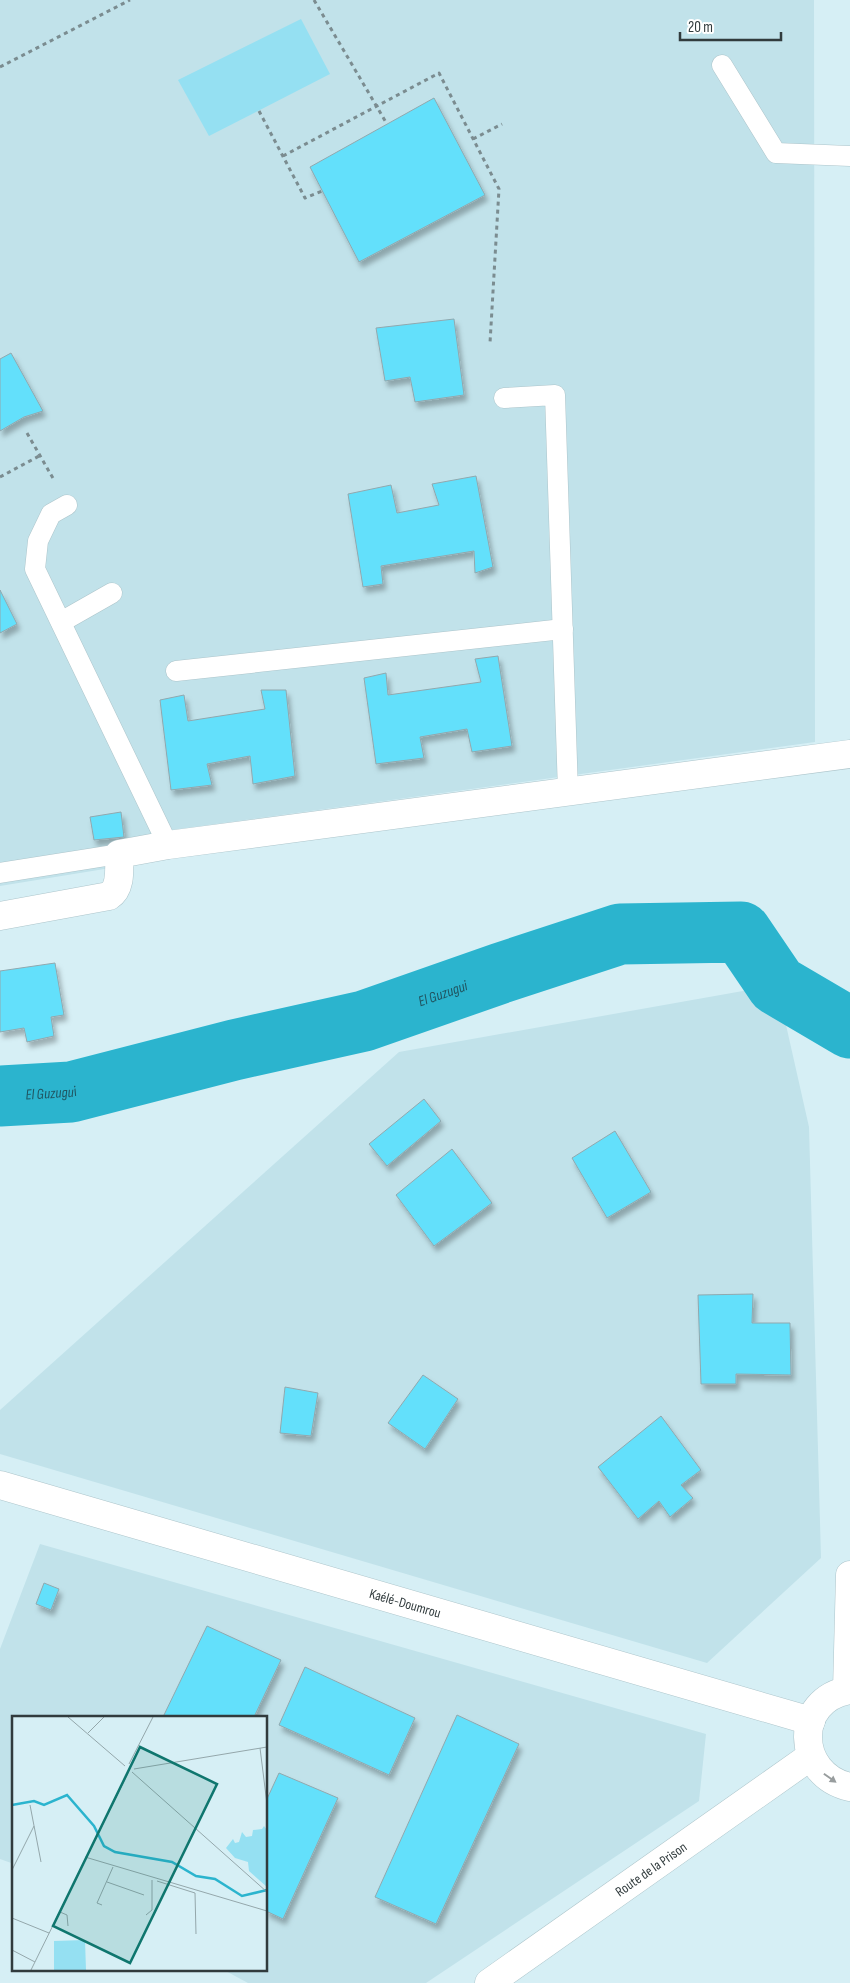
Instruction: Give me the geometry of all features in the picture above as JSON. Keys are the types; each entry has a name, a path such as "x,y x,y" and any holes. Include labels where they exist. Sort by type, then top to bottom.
{"main road":[{"path":"0,916 109,896 115,892 118,886 119,854 168,845 850,754"},
{"name":"Kaélé-Doumrou","path":"0,1485 811,1721"},
{"path":"850,1575 849,1690 835,1694 816,1710 808,1732 808,1744 817,1768 827,1778 850,1787"},
{"name":"Route de la Prison","path":"489,1983 811,1756"}],"lane":[{"path":"722,65 776,153 850,156"},
{"path":"504,398 555,395 568,792"},
{"path":"67,505 51,514 38,541 35,569 168,845"},
{"path":"61,622 112,593"},
{"path":"176,671 563,629"},
{"path":"0,873 119,854"}],"path":[{"path":"0,67 130,0"},
{"path":"314,0 387,124"},
{"path":"283,156 439,73 499,189 490,343"},
{"path":"258,110 305,198 322,191"},
{"path":"473,139 502,124"},
{"path":"27,433 41,455 67,505"},
{"path":"0,477 41,455"}],"shaded area":[{"path":"0,0 814,0 815,742 171,830 172,858 0,886"},
{"path":"301,19 330,74 209,136 178,80"},
{"path":"777,985 809,1127 821,1558 707,1663 0,1454 0,1410 399,1052"},
{"path":"40,1544 706,1734 699,1801 426,1983 248,1983 224,1970 268,1970 268,1716 12,1716 12,1863 0,1859 0,1649"}],"building":[{"path":"434,98 485,195 359,262 310,167"},
{"path":"454,319 464,395 415,402 410,377 385,381 376,328"},
{"path":"11,353 43,411 24,417 0,431 0,359"},
{"path":"476,476 493,567 475,573 474,551 381,566 383,584 363,587 348,494 391,485 397,513 439,505 432,484"},
{"path":"0,590 17,624 0,633"},
{"path":"498,656 512,746 472,752 467,729 420,737 424,758 376,764 364,678 386,673 388,695 481,682 475,659"},
{"path":"261,690 286,690 295,776 253,784 250,756 207,764 212,785 171,790 160,700 184,695 188,721 265,709"},
{"path":"121,812 124,837 94,840 90,817"},
{"path":"55,963 64,1015 51,1017 54,1036 27,1042 24,1028 0,1032 0,971"},
{"path":"424,1099 441,1121 387,1166 369,1144"},
{"path":"615,1131 651,1192 607,1218 572,1158"},
{"path":"452,1149 492,1203 434,1246 396,1195"},
{"path":"753,1294 752,1323 790,1323 791,1375 736,1374 736,1384 701,1384 698,1295"},
{"path":"423,1375 458,1399 425,1449 388,1423"},
{"path":"285,1387 318,1393 311,1436 280,1433"},
{"path":"661,1416 701,1470 681,1485 693,1498 670,1517 659,1501 638,1519 598,1467"},
{"path":"44,1583 59,1589 51,1610 36,1604"},
{"path":"207,1626 281,1660 254,1716 163,1716"},
{"path":"305,1667 415,1718 389,1775 279,1725"},
{"path":"457,1715 519,1744 436,1924 375,1897"},
{"path":"279,1773 338,1798 283,1919 268,1912 268,1797"}],"waterway":[{"name":"El Guzugui","path":"0,1096 71,1092 234,1050 364,1021 620,934 741,932 777,985 850,1028"}]}
